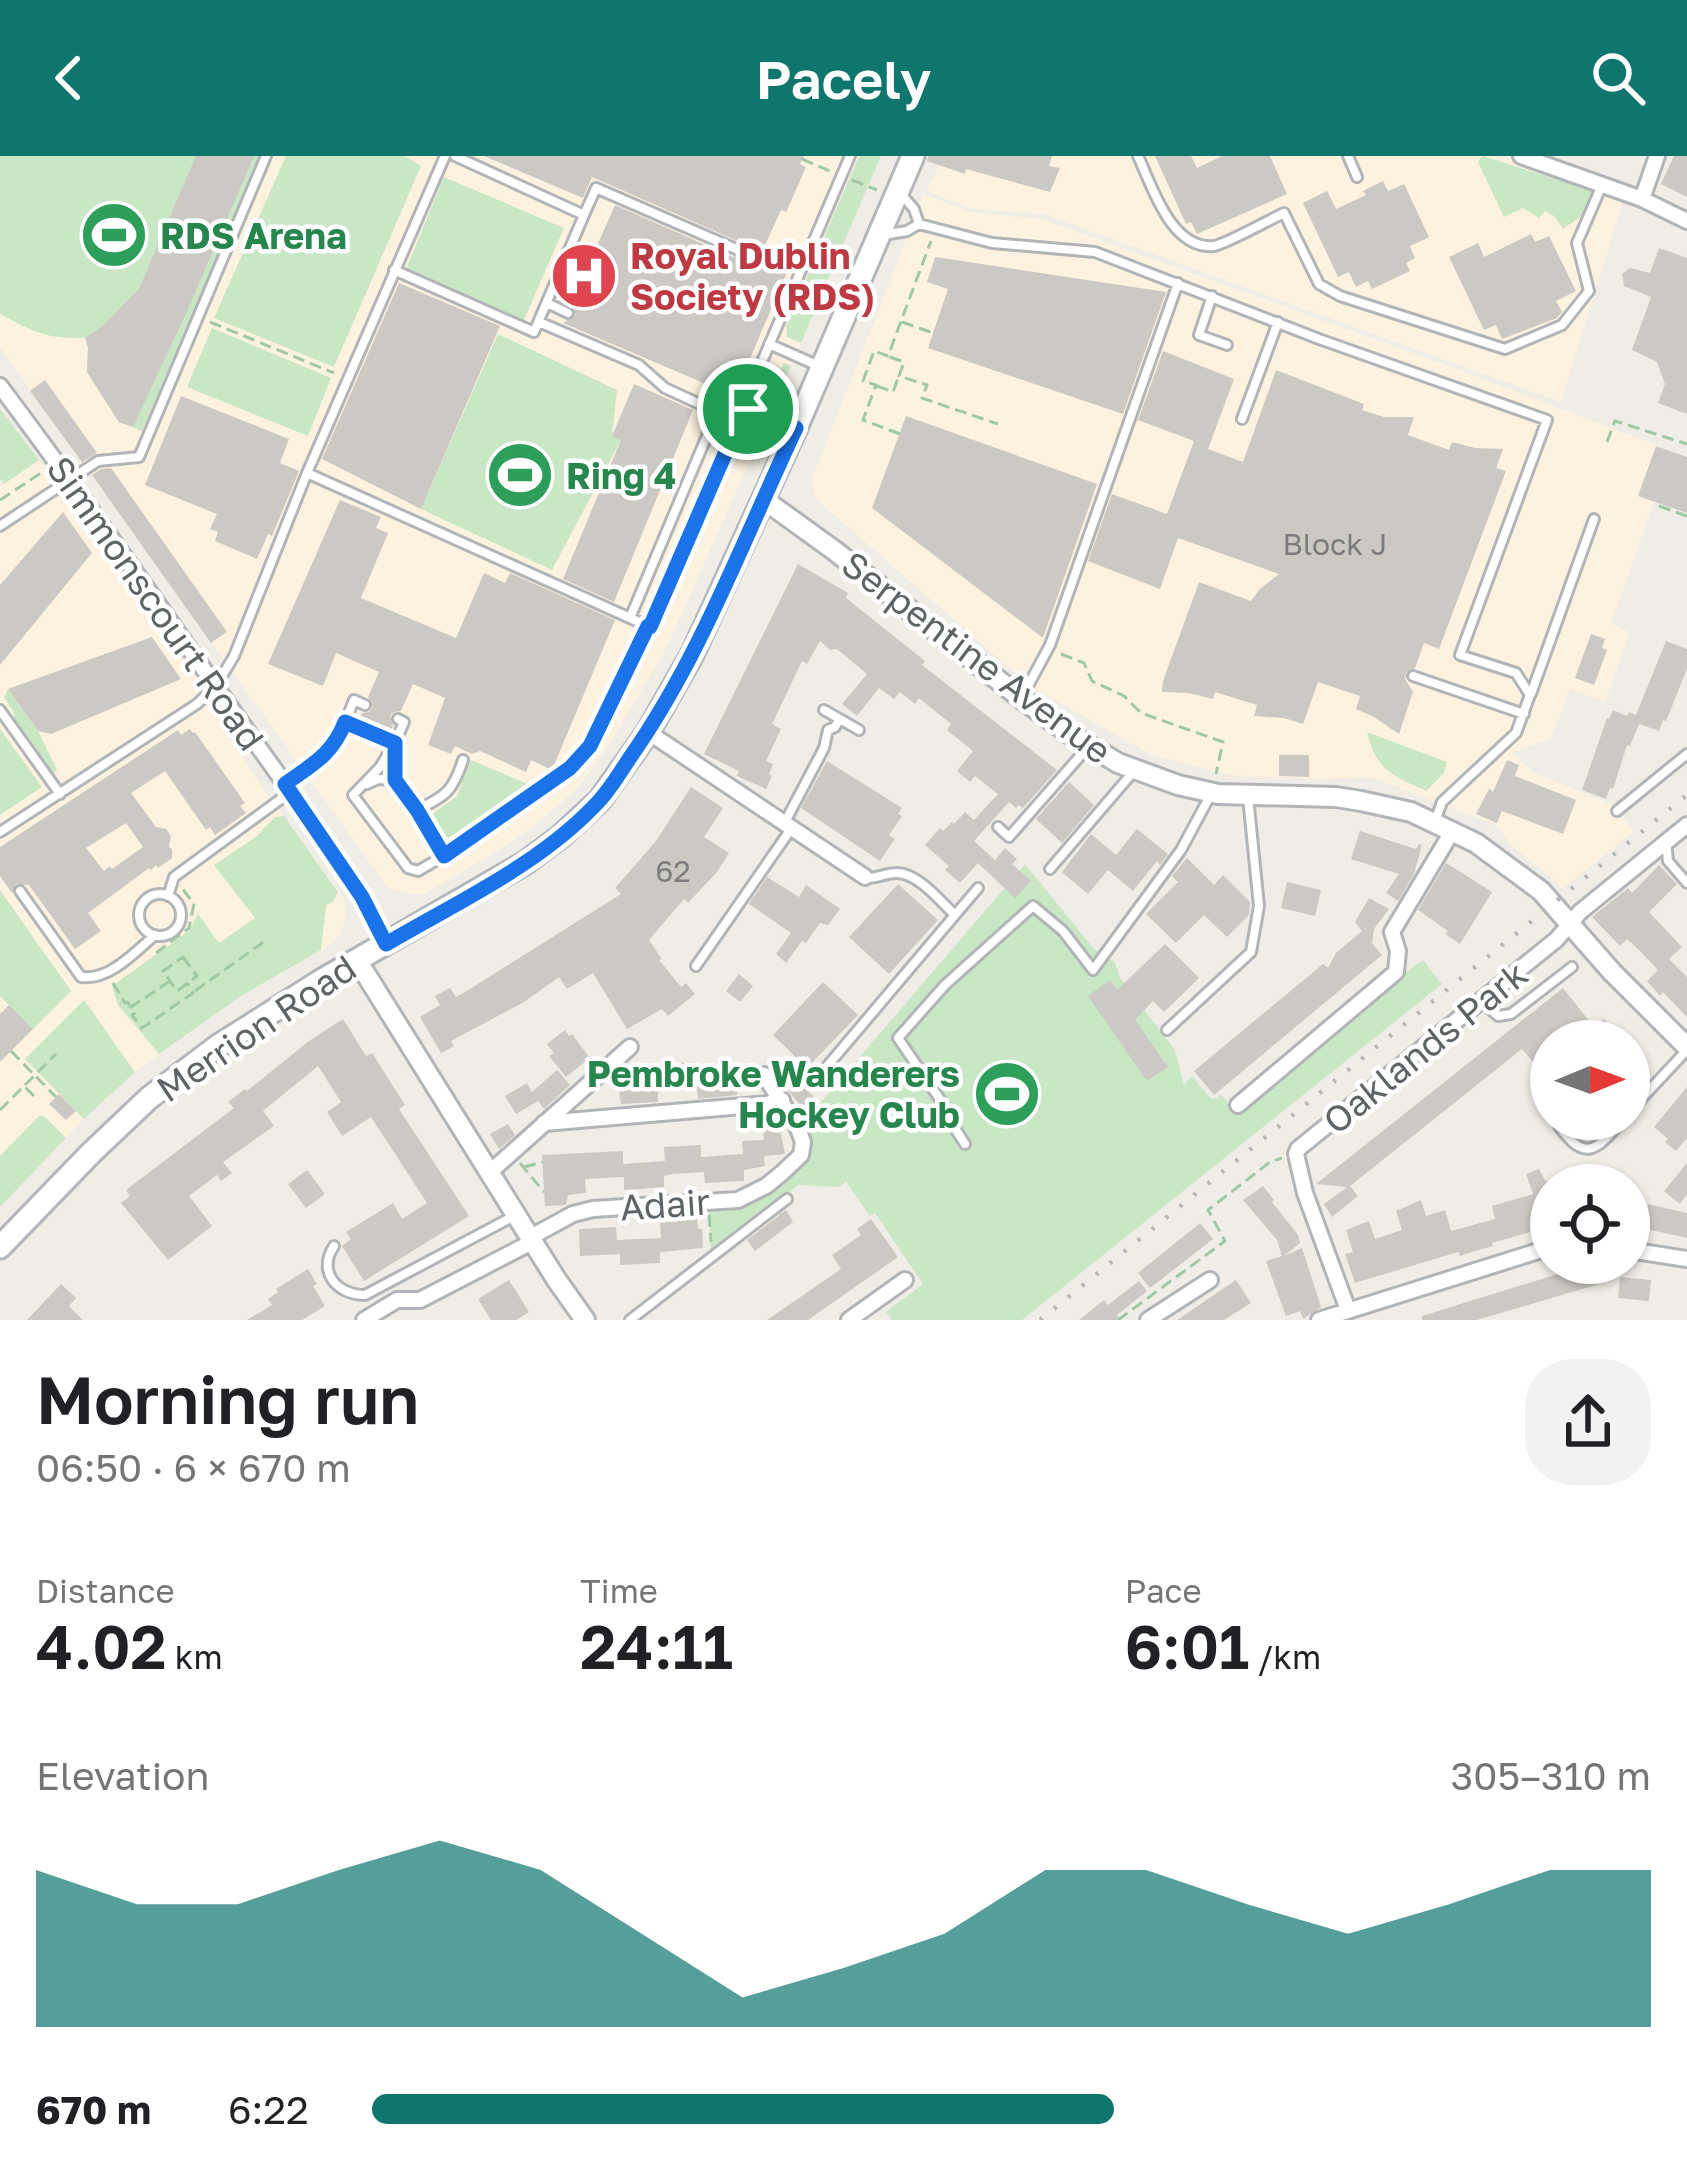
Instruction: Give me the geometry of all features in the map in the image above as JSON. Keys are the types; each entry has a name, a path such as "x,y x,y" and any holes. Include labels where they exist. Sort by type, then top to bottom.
{"main road":[{"name":"Merrion Road","path":"0,1247 149,1098 255,1021 518,868 601,800 692,656 913,156"}],"street":[{"path":"1521,156 1687,220"},
{"path":"1642,199 1657,156"},
{"name":"Simmonscourt Road","path":"0,386 288,789 362,897 386,944"},
{"name":"Serpentine Avenue","path":"763,499 1022,699 1089,746 1135,770 1211,793 1336,796 1411,812 1476,843 1541,890 1687,1048"},
{"path":"648,732 866,877"},
{"name":"Oaklands Park","path":"1348,1310 1305,1193 1298,1149 1482,1002 1557,939 1580,912 1687,825"},
{"path":"1238,1106 1396,972 1398,952 1392,932 1444,826"},
{"path":"357,960 585,1320"},
{"path":"489,1173 629,1047"},
{"name":"Adair","path":"364,1320 397,1300 420,1300 573,1214 749,1196 801,1155 803,1142 764,1075"},
{"path":"544,1123 782,1100"},
{"path":"1650,1253 1687,1259"},
{"path":"1319,1320 1530,1254"},
{"path":"849,1320 905,1280"},
{"path":"1148,1320 1210,1280"}],"lane":[{"path":"0,526 98,461 139,457 266,156"},
{"path":"0,832 206,698 216,686 234,656 307,473 445,156"},
{"path":"454,156 584,215"},
{"path":"398,719 404,722 395,743 353,795 408,868 418,871 570,768 590,746 650,627 850,156"},
{"path":"1138,156 1172,227 1192,241 1214,246 1284,213 1319,284 1340,296 1504,349 1562,325 1589,290 1577,243 1602,185"},
{"path":"1348,156 1357,177"},
{"path":"394,270 535,332 596,188 736,249"},
{"path":"898,190 920,224"},
{"path":"879,235 920,224 992,243 1095,252 1547,420 1460,655 1516,673 1530,695"},
{"path":"1022,699 1048,650 1178,283"},
{"path":"1212,296 1199,334 1227,345"},
{"path":"548,303 568,313"},
{"path":"539,322 639,365 665,388 717,412 746,407 796,428"},
{"path":"1242,418 1278,322"},
{"path":"768,344 822,368"},
{"path":"630,618 717,412"},
{"path":"307,473 648,626"},
{"path":"1444,826 1442,802 1516,733 1594,519"},
{"path":"1413,676 1524,714"},
{"path":"168,896 174,877 327,754 354,700 365,705"},
{"path":"0,710 60,794"},
{"path":"824,710 859,730"},
{"path":"696,966 788,825 828,730 839,720"},
{"path":"345,722 395,743"},
{"path":"395,743 395,780 444,856"},
{"path":"998,826 1009,837 1089,746"},
{"path":"1617,811 1687,754"},
{"path":"417,810 439,800 454,785 463,760"},
{"path":"1050,869 1135,770"},
{"path":"365,784 395,780"},
{"path":"965,1144 898,1038 945,985 1033,906 1063,931 1094,970 1180,850 1211,793"},
{"path":"1167,1030 1251,952 1259,906 1248,797"},
{"path":"1666,840 1668,861 1687,883"},
{"path":"866,877 900,872 955,915"},
{"path":"818,1077 978,888"},
{"path":"20,891 81,977 95,979 110,971 155,935"},
{"path":"168,896 180,911 178,925 168,934 155,935 140,922 140,908 148,897 168,896"},
{"path":"1482,1002 1498,1016 1510,1014 1572,967"},
{"path":"1650,1089 1687,1048"},
{"path":"1568,1140 1593,1149 1606,1140"},
{"path":"630,1320 787,1198"},
{"path":"334,1246 327,1270 336,1288 352,1295 365,1294 516,1215"}],"path":[{"path":"888,356 936,228"},
{"path":"198,317 347,379"},
{"path":"901,322 933,333"},
{"path":"874,351 888,356 904,362 893,392 863,381 874,351"},
{"path":"899,376 927,385 922,398 998,424"},
{"path":"876,386 863,420 899,434"},
{"path":"1607,442 1615,421 1687,444"},
{"path":"0,500 57,462"},
{"path":"1659,506 1687,516"},
{"path":"1048,650 1084,663 1093,681 1124,696 1141,713 1223,742 1211,793"},
{"path":"146,960 189,928 194,904 182,887"},
{"path":"112,983 142,1028 265,941"},
{"path":"183,956 197,976 187,983 177,991 163,970 183,956"},
{"path":"131,1007 170,981"},
{"path":"187,983 193,992"},
{"path":"11,1052 56,1097"},
{"path":"0,1110 56,1054"},
{"path":"24,1086 34,1097"},
{"path":"512,1152 544,1192"},
{"path":"1118,1320 1225,1241 1208,1210 1270,1162 1296,1154"},
{"path":"523,1167 543,1162"},
{"path":"708,1202 711,1248"}],"shaded area":[{"path":"0,156 881,156 668,645 609,745 578,787 543,819 424,894 407,894 388,888 0,347"},
{"path":"944,156 1500,156 1623,202 1561,402 1044,214 971,209 926,191"},
{"path":"924,194 971,212 1042,219 1687,457 1654,502 1611,624 1630,632 1605,702 1570,689 1551,738 1512,753 1533,772 1610,804 1634,831 1562,889 1512,846 1496,825 1371,777 1227,775 1150,754 1029,685 815,498 812,479"},
{"path":"39,460 198,681 211,710 265,791 344,898 346,914 332,944 241,996 135,1072 0,1207 0,486"}],"green space":[{"name":"RDS Arena","path":"0,156 262,156 142,431 119,422 87,372 85,338 41,333 0,314"},
{"path":"286,156 405,156 421,166 334,367 214,318"},
{"path":"859,156 881,156 801,343 787,337 786,326"},
{"path":"1482,156 1596,191 1590,210 1563,229 1545,211 1539,218 1523,208 1504,217 1478,162"},
{"path":"444,177 564,228 523,322 406,269"},
{"path":"212,328 331,378 308,436 187,387"},
{"name":"Ring 4","path":"498,334 617,390 612,435 621,440 552,570 421,509"},
{"path":"784,363 791,366 771,413 754,400 760,385 773,389"},
{"path":"0,409 39,460 4,484 0,478"},
{"path":"8,689 38,731 57,770 52,774 14,719 4,697"},
{"path":"0,729 42,787 0,815"},
{"path":"1367,732 1447,762 1444,773 1426,791 1404,781 1381,764"},
{"path":"471,760 530,785 447,844 427,818 457,796"},
{"path":"284,816 338,892 326,905 321,950 241,996 159,1054 118,1005 112,986 189,931 198,914 219,943 255,918 214,865 257,836 275,817"},
{"name":"Pembroke Wanderers Hockey Club","path":"1025,864 1094,949 1115,962 1120,978 1175,1050 1184,1085 1192,1076 1210,1098 1220,1094 1238,1113 1423,960 1442,984 1022,1320 892,1320 886,1312 923,1284 875,1213 870,1216 846,1182 839,1187 799,1185 711,1250 709,1209 747,1205 796,1170 810,1145 804,1122"},
{"path":"0,890 71,991 33,1029 0,996"},
{"path":"84,1000 135,1072 84,1119 25,1059"},
{"path":"39,1116 66,1138 0,1207 0,1156"}],"building":[{"path":"196,156 254,156 133,427 119,422 87,372 85,338 139,289"},
{"path":"484,156 804,156 800,164 806,167 765,245 793,258 734,396 563,323 576,315 571,305 615,205 733,257 743,253 742,243 592,177 583,198"},
{"path":"928,156 1052,156 1049,166 1060,168 1050,192 966,169 965,174 927,161"},
{"path":"1155,156 1191,156 1197,168 1222,156 1270,156 1287,194 1197,234 1191,222 1186,224"},
{"path":"1674,156 1687,156 1687,197 1661,184"},
{"path":"1383,181 1388,191 1404,184 1429,237 1410,246 1415,258 1406,263 1410,271 1372,289 1368,281 1356,287 1349,272 1338,277 1303,203 1327,191 1336,209"},
{"path":"1531,234 1535,242 1549,236 1576,291 1556,301 1562,312 1557,318 1502,339 1496,325 1484,330 1449,257 1478,243 1484,257"},
{"path":"1659,248 1687,258 1687,414 1658,403 1665,384 1657,362 1632,350 1651,297 1624,286 1622,274 1630,268 1650,273"},
{"path":"935,257 1166,292 1123,414 928,348 948,289 927,282"},
{"path":"399,283 500,326 421,509 322,459"},
{"path":"1163,351 1234,379 1208,449 1243,462 1276,370 1364,404 1362,410 1384,417 1414,417 1408,435 1449,450 1452,442 1503,449 1496,468 1506,471 1439,649 1424,643 1415,668 1406,672 1413,692 1399,734 1356,709 1360,696 1318,682 1303,724 1254,716 1257,705 1215,692 1213,699 1162,692 1199,582 1251,601 1279,574 1178,538 1160,589 1088,561 1112,494 1167,514 1194,441 1138,420"},
{"path":"45,380 97,453 82,462 30,391"},
{"path":"634,384 693,410 614,602 563,579 621,440 612,436"},
{"path":"181,396 289,439 280,463 299,471 272,536 268,534 257,559 215,541 218,532 210,529 217,514 145,485"},
{"path":"906,416 1097,484 1043,638 872,508"},
{"path":"1656,446 1687,457 1687,513 1638,496"},
{"path":"111,468 227,632 211,643 92,475"},
{"path":"340,500 381,517 376,528 388,533 361,598 456,638 484,573 505,583 510,573 615,620 552,770 531,760 526,772 480,751 472,754 455,746 451,754 428,745 445,698 413,684 401,711 390,716 391,730 360,717 373,707 368,697 379,672 336,653 323,686 268,664"},
{"path":"63,512 92,553 0,665 0,585"},
{"path":"798,564 848,593 846,598 925,661 922,665 1057,770 1023,808 1009,802 974,841 995,860 1005,848 1017,859 1012,864 1031,881 1015,898 978,863 960,883 925,845 965,812 974,820 998,794 975,776 970,782 957,771 973,751 947,730 951,724 919,698 915,704 900,692 894,699 879,688 857,716 842,704 867,674 820,641 807,664 802,661 772,724 781,729 766,761 773,764 766,789 704,754"},
{"path":"1591,634 1605,639 1602,648 1607,650 1594,685 1575,678"},
{"path":"152,637 181,679 51,734 38,731 8,689"},
{"path":"1666,641 1687,649 1687,669 1666,721 1659,731 1639,724 1606,799 1582,790 1607,718 1613,710 1636,715"},
{"path":"190,729 195,732 245,803 240,806 246,813 215,835 210,827 206,830 165,771 131,793 156,827 171,836 172,858 149,868 88,913 101,931 75,949 29,885 16,884 12,893 0,876 0,847 178,730 181,735","holes":["126,823 143,847 104,871 86,848"]},
{"path":"1279,755 1309,755 1309,777 1279,776"},
{"path":"1507,760 1519,765 1515,776 1576,800 1563,834 1502,811 1497,823 1476,814 1489,789 1493,792"},
{"path":"827,761 902,808 889,835 895,839 880,861 801,808"},
{"path":"1069,782 1094,805 1062,843 1036,819"},
{"path":"691,787 723,808 704,837 729,853 717,872 688,903 684,899 649,940 681,987 686,983 695,994 668,1016 662,1009 627,1029 593,973 567,989 559,977 524,1002 451,1041 454,1046 441,1053 420,1017 440,1005 435,996 450,988 456,997 621,894 615,888 656,841"},
{"path":"1137,829 1168,854 1133,891 1108,870 1088,894 1062,872 1091,834 1116,855"},
{"path":"1360,831 1416,849 1422,845 1414,874 1398,901 1386,893 1399,874 1351,859"},
{"path":"1187,858 1214,885 1223,875 1250,902 1249,915 1227,937 1204,915 1176,943 1146,914 1178,882 1172,876"},
{"path":"1446,863 1492,892 1460,944 1418,910"},
{"path":"1659,865 1677,884 1649,912 1682,947 1669,959 1687,977 1687,1017 1647,981 1658,970 1639,950 1627,939 1620,946 1592,917 1628,888 1632,893"},
{"path":"767,877 799,897 806,885 840,909 828,925 820,923 806,943 802,941 786,963 776,954 791,933 749,904"},
{"path":"1287,882 1321,890 1315,916 1281,908"},
{"path":"898,884 938,920 889,974 849,937"},
{"path":"1369,898 1389,909 1374,929 1372,943 1382,955 1214,1095 1194,1071 1323,964 1328,968 1336,953 1362,931 1355,922"},
{"path":"1165,944 1199,978 1164,1012 1153,1001 1135,1020 1168,1067 1147,1081 1088,996 1110,980 1117,990"},
{"path":"739,974 753,986 740,1002 726,991"},
{"path":"823,982 858,1015 807,1068 773,1035"},
{"path":"1563,988 1588,1020 1530,1020 1530,1058 1522,1049 1350,1186 1358,1196 1332,1217 1324,1204 1347,1187 1316,1184"},
{"path":"9,1005 33,1029 0,1062 0,1014"},
{"path":"343,1019 366,1056 372,1053 405,1105 399,1109 469,1216 364,1281 342,1246 351,1239 346,1232 393,1203 402,1219 427,1203 371,1117 342,1136 327,1112 341,1102 318,1066 263,1111 274,1126 223,1162 232,1173 221,1181 217,1175 189,1196 212,1226 168,1260 121,1203 130,1196 126,1190 234,1108 228,1102"},
{"path":"565,1030 590,1058 566,1077 549,1056 554,1053 547,1044"},
{"path":"695,1062 696,1074 738,1070 737,1095 698,1099 697,1089 663,1091 658,1093 658,1102 621,1104 617,1080 659,1076 658,1064"},
{"path":"557,1070 570,1085 544,1109 538,1101 516,1114 505,1096 527,1083 532,1092"},
{"path":"792,1075 821,1104 809,1116 783,1084"},
{"path":"1687,1087 1687,1138 1676,1151 1654,1127"},
{"path":"59,1094 76,1111 66,1120 49,1104"},
{"path":"508,1124 515,1135 499,1149 490,1134"},
{"path":"780,1129 785,1154 764,1156 765,1166 744,1170 744,1181 705,1183 704,1172 672,1174 664,1176 664,1187 624,1190 624,1177 585,1179 586,1193 568,1195 566,1205 545,1206 542,1155 623,1151 623,1164 665,1161 664,1147 701,1145 701,1157 743,1154 742,1141 764,1140 763,1130"},
{"path":"1687,1163 1687,1194 1680,1204 1664,1191"},
{"path":"307,1170 325,1194 306,1208 288,1184"},
{"path":"1263,1186 1298,1235 1300,1243 1284,1256 1302,1248 1321,1307 1303,1319 1300,1311 1286,1316 1266,1261 1282,1256 1277,1240 1243,1200"},
{"path":"1530,1195 1530,1232 1355,1283 1345,1254 1353,1252 1346,1230 1369,1221 1375,1239 1402,1230 1396,1211 1421,1200 1426,1216 1445,1210 1451,1231 1495,1219 1492,1206"},
{"path":"1650,1204 1687,1213 1687,1238 1650,1230"},
{"path":"786,1210 793,1222 755,1251 747,1240"},
{"path":"697,1219 703,1248 660,1252 660,1263 620,1265 620,1254 580,1256 579,1229 616,1227 617,1240 661,1238 660,1223"},
{"path":"871,1219 898,1257 808,1320 767,1320 841,1269 832,1255 861,1235 857,1229"},
{"path":"1200,1223 1213,1239 1150,1288 1138,1273"},
{"path":"308,1269 325,1306 302,1320 247,1320 272,1305 268,1299 276,1289"},
{"path":"509,1280 529,1312 516,1320 491,1320 478,1299"},
{"path":"1236,1280 1251,1303 1224,1320 1177,1320"},
{"path":"1651,1280 1649,1301 1618,1298 1619,1284 1650,1284"},
{"path":"1139,1281 1147,1291 1117,1315 1121,1320 1079,1320 1104,1300 1108,1305"},
{"path":"1530,1283 1599,1284 1477,1320 1422,1320 1422,1316"},
{"path":"61,1284 76,1298 69,1306 83,1320 27,1320"}],"railway":[{"path":"1040,1320 1687,795"}],"place":[{"name":"RDS Arena","path":"114,235"},
{"name":"Royal Dublin Society (RDS)","path":"584,276"},
{"name":"Ring 4","path":"520,475"},
{"name":"Pembroke Wanderers Hockey Club","path":"1007,1094"}],"route":[{"path":"748,409 796,428 692,656 648,732 601,800 560,837 518,868 386,944 362,897 285,784 327,754 345,722 395,743 395,780 444,856 570,768 590,746 650,627 748,409"}]}
